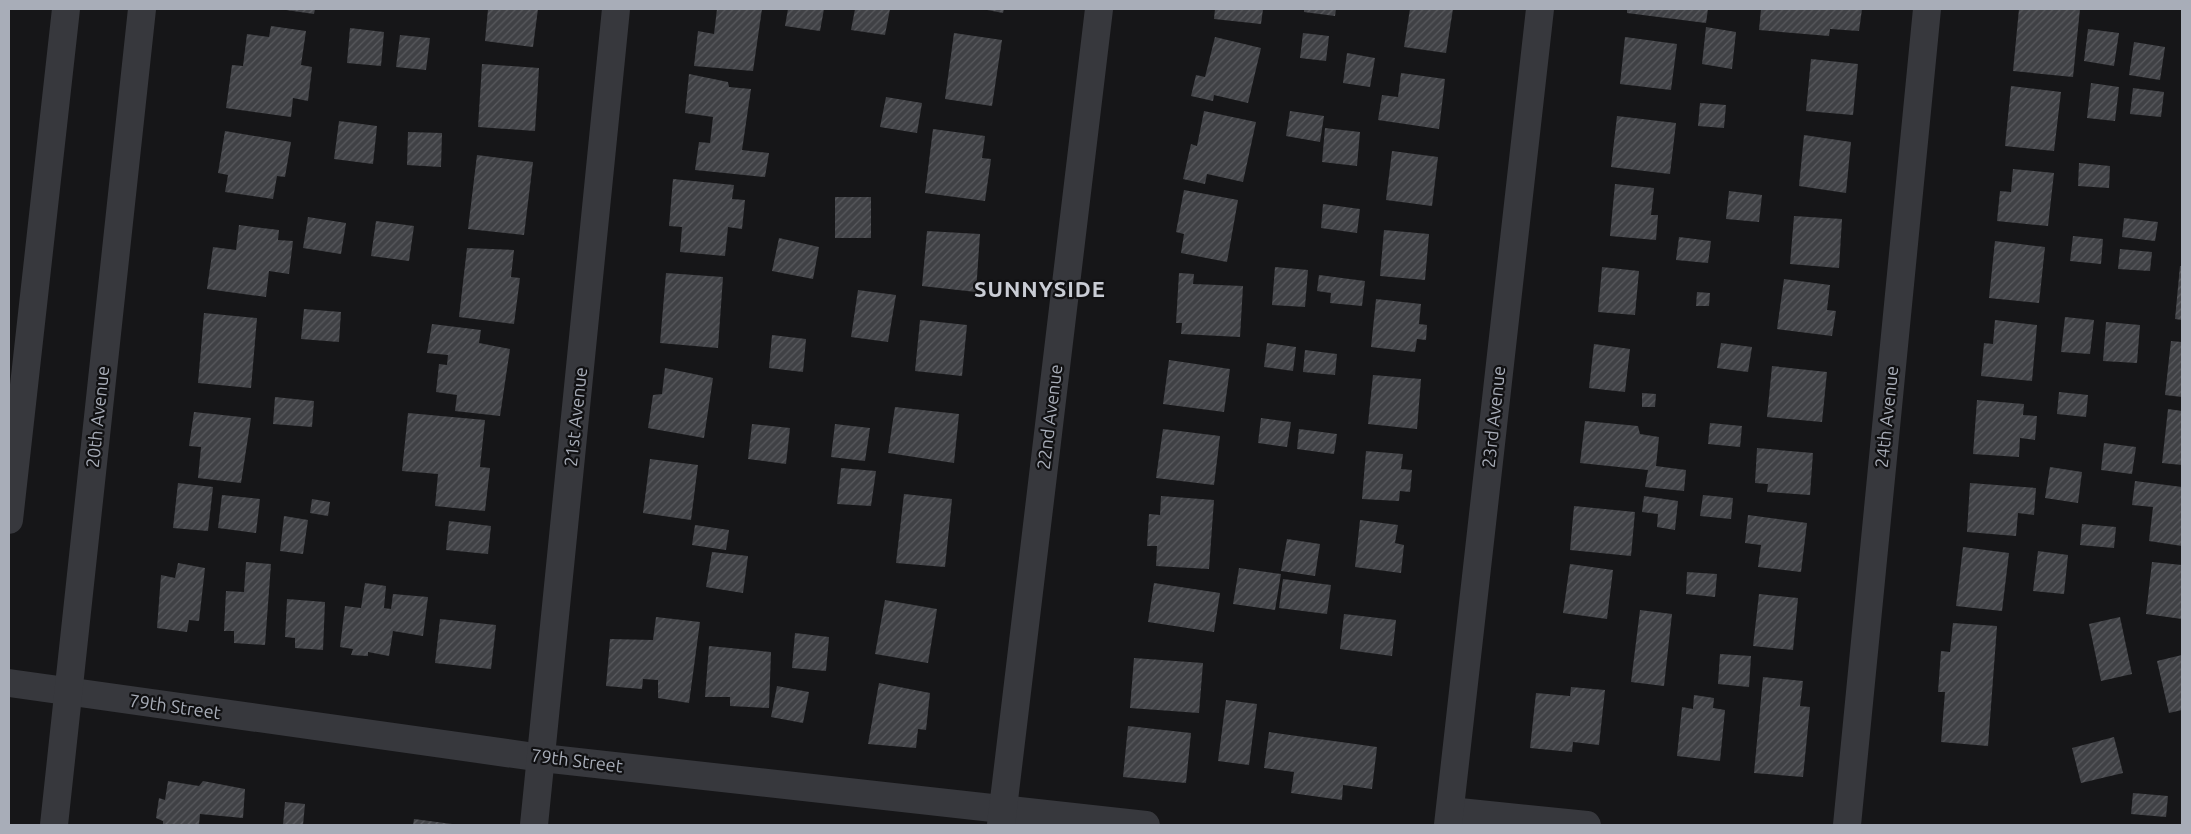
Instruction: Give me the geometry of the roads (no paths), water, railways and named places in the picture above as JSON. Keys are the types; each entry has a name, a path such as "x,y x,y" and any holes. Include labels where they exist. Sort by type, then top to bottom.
{"street":[{"path":"9,520 66,9"},
{"name":"20th Avenue","path":"54,825 142,9"},
{"name":"21st Avenue","path":"534,825 616,9"},
{"name":"22nd Avenue","path":"1002,817 1099,9"},
{"name":"23rd Avenue","path":"1449,818 1540,9"},
{"name":"24th Avenue","path":"1847,825 1927,9"},
{"name":"79th Street","path":"9,684 542,758 1002,817 1146,825"},
{"path":"1449,818 1588,825"}],"district":[{"name":"SUNNYSIDE","path":"1040,289"}]}
